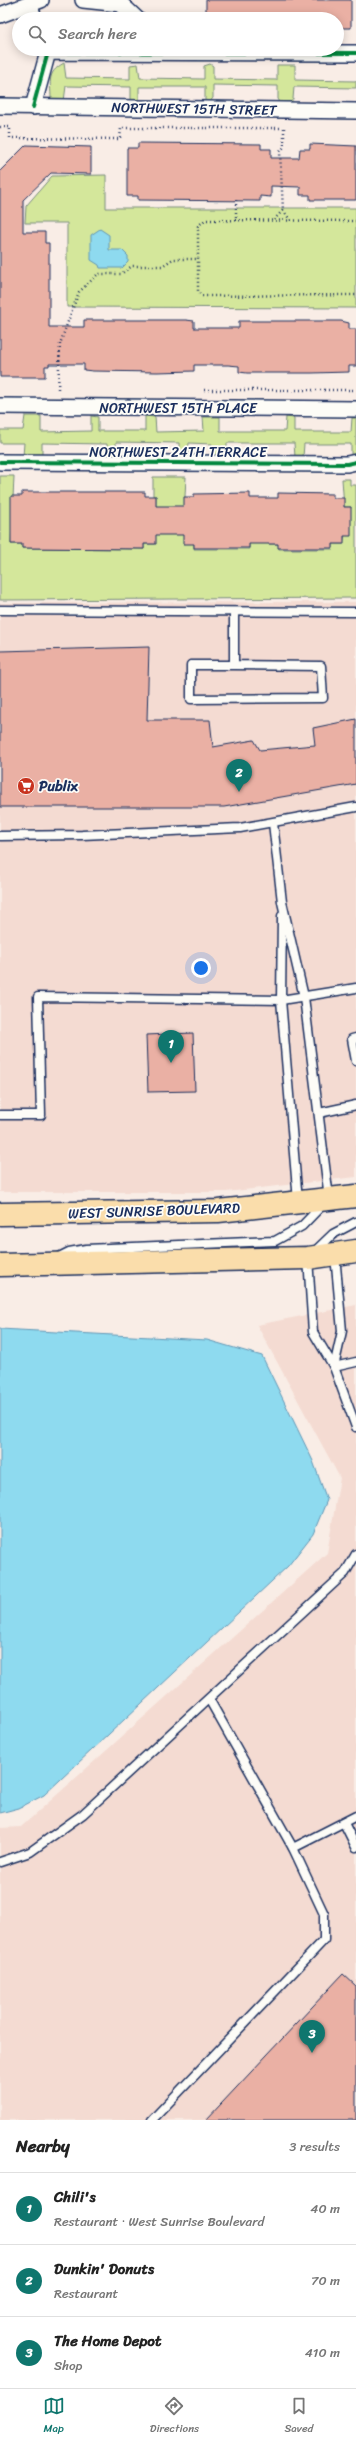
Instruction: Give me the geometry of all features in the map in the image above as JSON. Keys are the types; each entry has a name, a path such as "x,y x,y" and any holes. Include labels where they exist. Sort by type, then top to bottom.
{"highway":[{"name":"WEST SUNRISE BOULEVARD","path":"0,1214 218,1211 298,1201 356,1196"},
{"path":"0,1265 308,1258 346,1253"}],"street":[{"path":"83,0 121,4 130,12"},
{"path":"0,15 35,2"},
{"path":"344,53 356,53"},
{"path":"33,107 47,56"},
{"name":"NORTHWEST 15TH STREET","path":"0,106 356,111"},
{"name":"NORTHWEST 15TH PLACE","path":"0,406 356,410"},
{"name":"NORTHWEST 24TH TERRACE","path":"0,462 346,464 356,462"}],"lane":[{"path":"0,610 356,612"},
{"path":"234,612 234,665"},
{"path":"191,665 234,665 321,666 323,698 191,698 191,665"},
{"path":"0,836 161,832 240,828 356,807"},
{"path":"49,1264 69,1252 86,1249 275,1241 302,1226 329,1198 320,1113 304,997 282,902 273,823"},
{"path":"282,902 281,1000 298,1201"},
{"path":"0,1115 41,1115 38,997 281,1000 356,988"},
{"path":"356,1038 352,1039 356,1061"},
{"path":"320,1113 356,1105"},
{"path":"356,1222 333,1234 308,1258 313,1332 334,1367 356,1427"},
{"path":"334,1367 342,1331 346,1253"},
{"path":"334,1367 356,1362"},
{"path":"0,1862 30,1852 83,1814 345,1573 356,1554"},
{"path":"152,2120 324,1940 324,1914 293,1848 209,1699"},
{"path":"293,1848 356,1816"},
{"path":"344,1823 356,1847"}],"path":[{"path":"0,127 10,127 10,138 120,138 121,128 291,128"},
{"path":"284,128 284,147 280,152 283,210 290,220"},
{"path":"236,200 236,220"},
{"path":"274,220 283,210"},
{"path":"356,221 205,220 198,226 197,259 198,292 202,296 356,295"},
{"path":"58,389 60,344 80,292 98,274 121,274 132,266 162,266 173,259 197,259"}],"shaded area":[{"path":"356,602 356,1177 226,1192 0,1192 0,603"},
{"path":"356,1305 356,2120 0,2120 0,1828 21,1827 327,1553 340,1478 257,1325"}],"green space":[{"path":"64,63 66,78 130,79 130,65 138,64 140,78 204,79 204,66 210,64 213,66 213,79 277,80 277,65 295,65 295,80 356,81 356,88 294,87 293,99 291,102 280,102 278,99 278,86 213,85 213,98 208,104 205,101 205,87 139,87 139,101 131,105 131,87 66,86 64,101 51,99 50,82 52,74 54,70"},
{"path":"106,175 106,208 356,208 356,308 67,307 67,223 25,223 26,206 52,176"},
{"path":"25,416 41,416 41,432 91,431 91,416 98,417 98,431 145,431 145,416 155,417 156,432 204,431 203,417 220,417 220,431 285,431 286,417 294,418 294,432 351,432 352,418 356,418 356,456 351,457 351,444 304,444 303,457 295,457 294,443 227,443 227,457 212,458 212,444 189,443 188,458 179,457 179,443 116,442 116,456 107,456 107,444 42,443 42,456 23,456 24,443 0,443 0,430 23,430"},
{"path":"0,476 14,476 11,544 22,544 22,548 144,549 144,544 155,544 156,496 153,496 153,477 186,477 183,535 194,544 194,549 249,549 249,544 268,535 268,544 278,544 279,549 333,549 333,544 343,544 351,507 344,507 342,479 350,479 350,485 356,485 356,598 0,600"}],"water":[{"path":"100,229 109,235 109,250 122,250 128,256 128,262 122,268 100,268 99,265 91,260 91,235"},
{"path":"0,1329 207,1340 262,1356 313,1461 327,1500 313,1534 288,1566 44,1795 19,1808 0,1813"}],"building":[{"path":"206,0 351,0 351,28 344,28 344,12 206,12"},
{"path":"138,143 261,144 261,149 271,149 271,158 299,158 300,149 310,149 310,144 356,146 356,200 310,200 310,195 300,195 300,187 271,186 271,197 260,196 260,201 138,200 138,196 127,196 127,148 138,148"},
{"path":"26,145 91,147 91,174 51,173 23,200 23,232 45,232 45,243 49,243 49,327 84,327 84,320 186,320 194,321 194,328 239,328 239,321 341,321 349,323 349,329 356,329 356,366 349,366 349,372 247,373 239,372 239,366 228,365 194,365 194,371 157,372 93,371 84,370 84,364 49,364 49,366 45,366 45,377 0,377 0,171"},
{"path":"22,492 145,492 145,496 156,496 156,506 184,506 184,497 194,497 194,494 250,493 250,498 278,498 278,493 333,494 333,498 344,498 344,507 351,507 351,536 344,536 344,544 333,544 333,548 278,548 278,544 249,544 249,548 194,548 194,544 183,544 183,535 156,535 156,544 144,544 144,549 22,548 22,544 11,544 11,496 22,496"},
{"path":"149,647 147,720 210,720 213,747 254,740 260,750 315,745 313,728 356,719 356,784 224,807 0,807 0,651"},
{"path":"193,1033 195,1091 148,1092 146,1035"},
{"path":"343,1974 356,1986 356,2120 206,2120"}],"cycle path":[{"path":"344,53 356,53"},
{"path":"33,107 47,56"},
{"path":"0,462 347,464 356,462"}],"place":[{"name":"Publix","path":"26,786"},
{"name":"Dunkin' Donuts","path":"239,792"},
{"name":"Chili's","path":"171,1063"},
{"name":"The Home Depot","path":"312,2053"}]}
